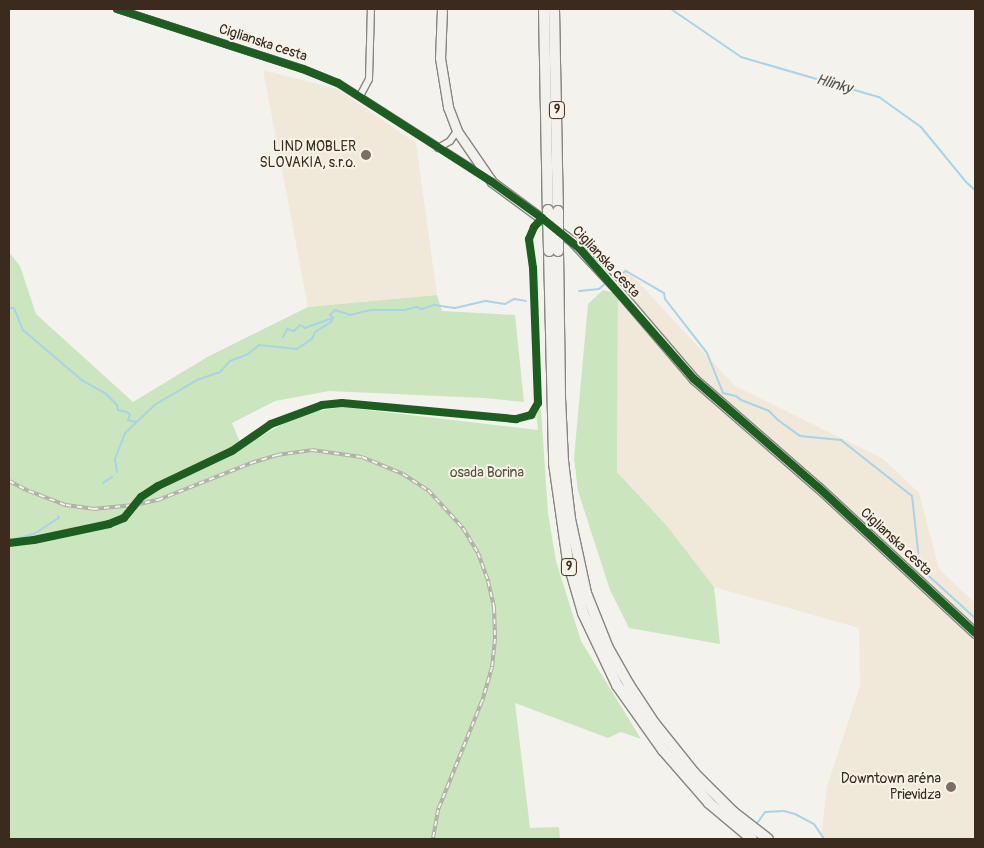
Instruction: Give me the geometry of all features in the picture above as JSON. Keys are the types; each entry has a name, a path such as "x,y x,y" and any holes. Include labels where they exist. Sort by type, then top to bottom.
{"main road":[{"name":"9","path":"544,9 553,211"},
{"name":"9","path":"554,9 554,464 561,522 578,597 608,667 631,708 688,780 741,825 752,839"},
{"name":"9","path":"741,825 765,837"}],"street":[{"name":"Ciglianska cesta","path":"117,9 303,69 338,83 492,182 572,241 617,288 694,379 818,487 975,633"},
{"path":"360,96 369,78 371,9"},
{"path":"442,9 440,58 443,85 457,131 492,182"},
{"path":"438,148 450,141 457,131"}],"shaded area":[{"path":"263,70 337,89 416,143 437,295 308,307"},
{"path":"625,268 735,386 882,458 919,493 939,569 975,603 975,839 821,839 827,786 860,686 859,628 714,587 667,526 617,472 618,295"}],"green space":[{"name":"osada Borina","path":"9,252 20,266 36,314 133,402 209,356 308,307 437,295 442,311 515,315 524,402 484,398 329,391 275,401 232,423 242,447 300,414 342,407 538,430 536,412 541,409 548,513 556,561 581,641 641,739 621,732 608,738 515,703 530,828 559,827 560,839 9,839"},
{"path":"603,290 618,294 617,472 667,526 714,587 720,644 629,628 610,590 578,491 574,458 588,304"}],"waterway":[{"name":"Hlinky","path":"671,9 741,57 879,97 921,127 966,182 975,190"},
{"path":"613,278 626,271 664,293 665,299 707,353 723,393 736,396 741,400 769,411 800,436 841,440 912,496 920,568 975,618"},
{"path":"579,291 599,289 606,283"},
{"path":"117,472 115,459 125,433 156,404 197,380 220,372 230,361 248,354 259,345 297,349 312,339 315,332 331,322 333,318 330,315 335,310 350,315 370,310 404,310 417,307 421,309 434,305 455,308 486,301 505,304 514,299 526,301"},
{"path":"9,308 14,308 23,330 83,381 105,393 117,405 118,410 127,412 130,415 128,420 136,422"},
{"path":"283,337 287,329 294,331 300,325 305,328 333,318"},
{"path":"103,483 112,477"},
{"path":"9,541 34,534 59,518 58,516"},
{"path":"755,826 765,812 784,811 795,814 814,824 824,839"}],"railway":[{"path":"9,481 66,505 93,509 134,505 158,500 251,463 277,455 312,450 362,457 403,474 428,490 463,528 478,553 488,581 494,608 495,639 492,667 482,701 438,810 433,839"}],"cycle path":[{"path":"117,9 303,69 338,83 492,182 542,218 580,249 694,379 818,487 975,633"},
{"path":"9,543 34,540 109,524 124,518 141,497 158,486 232,451 271,424 322,405 342,403 516,419 531,415 538,403 533,268 529,239 534,227 542,218"}],"place":[{"name":"LIND MOBLER SLOVAKIA, s.r.o.","path":"366,155"},
{"name":"Downtown aréna Prievidza","path":"951,787"}]}
